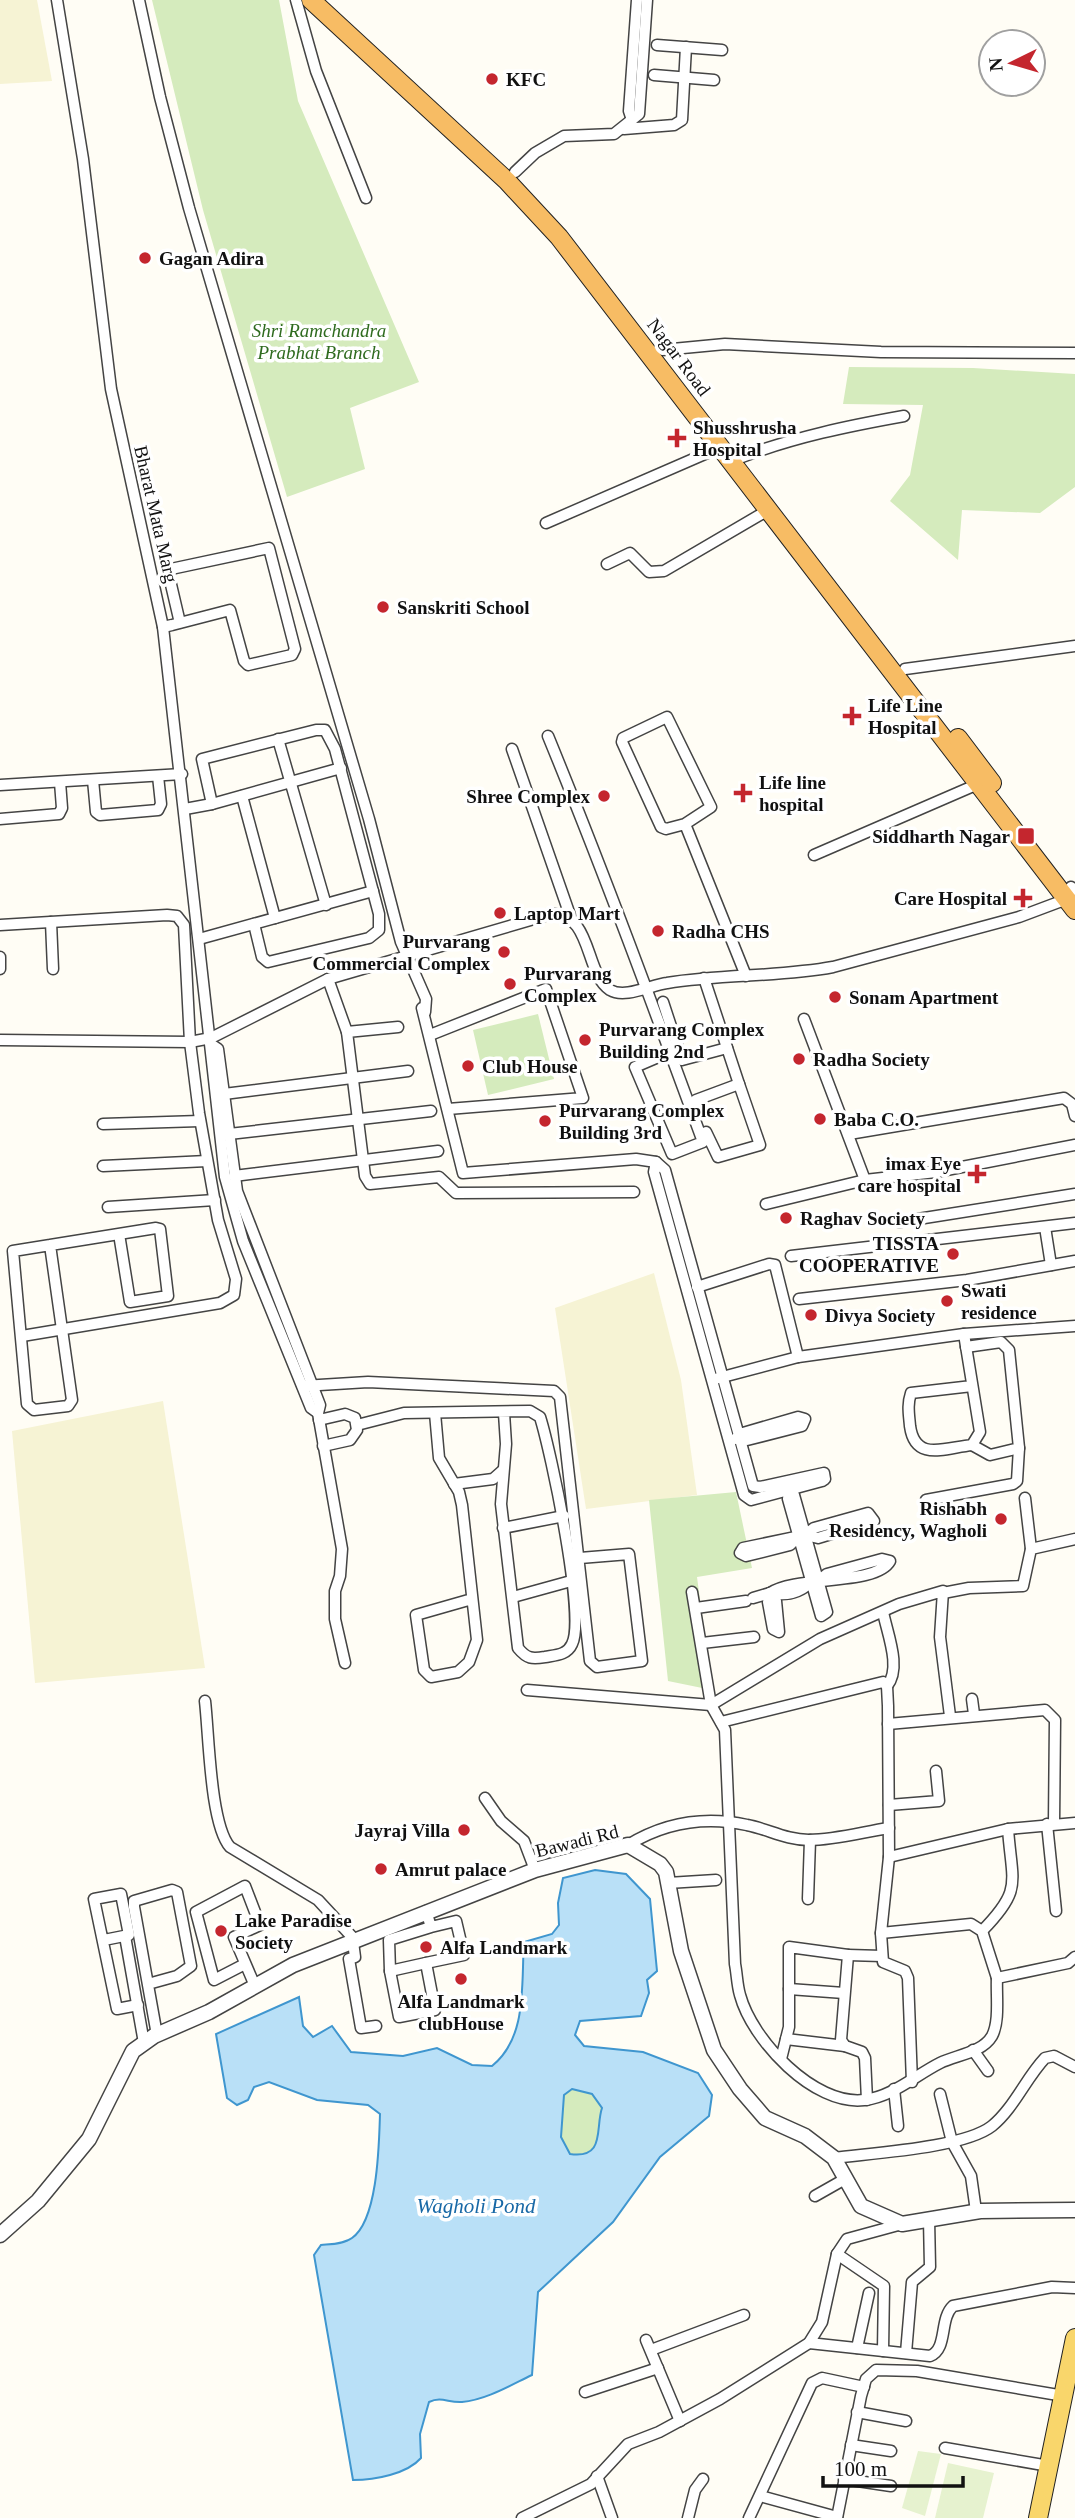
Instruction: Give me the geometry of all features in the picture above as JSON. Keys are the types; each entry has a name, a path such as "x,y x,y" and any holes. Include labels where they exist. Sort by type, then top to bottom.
{"highway":[{"name":"Nagar Road","path":"311,0 507,181 559,237 770,509 978,784 996,797"},
{"name":"Nagar Road","path":"328,0 515,172 568,229 905,668 996,797 1073,896"}],"main road":[{"path":"1038,2518 1075,2338"}],"street":[{"name":"Bharat Mata Marg","path":"57,0 83,159 113,400 163,627 172,724 182,774 211,1041"},
{"path":"139,0 160,97 189,208 369,819 401,942 409,954 421,992 421,1005 425,1012 463,1173 636,1159 656,1162 654,1172 667,1196 692,1282 748,1499"},
{"path":"296,0 316,72 366,198"},
{"path":"637,0 640,36"},
{"path":"628,124 647,0"},
{"path":"657,45 722,50"},
{"path":"515,172 535,153 565,136 614,134 628,124 678,124 682,120 687,47"},
{"path":"654,75 714,80"},
{"path":"662,350 725,344 881,352 1075,353"},
{"path":"742,457 782,441 904,416"},
{"path":"545,523 721,447"},
{"path":"607,564 630,553 649,572 664,571 770,509"},
{"path":"163,627 180,623 230,610 244,662 248,665 292,655 296,649 269,548 172,569 169,576 180,623"},
{"path":"905,668 1075,646"},
{"path":"667,717 711,807 685,824 666,829 661,827 622,742 623,738 667,717"},
{"path":"212,804 202,759 325,730 341,768 373,891 380,922 379,930 369,938 268,962 262,957 254,924"},
{"path":"548,736 602,867 645,987 670,1052 703,1142 672,1154 635,1067 670,1052"},
{"path":"278,739 326,905"},
{"path":"512,749 573,922 591,951 604,984 612,992 623,993 704,978 834,967 1008,920 1073,896"},
{"path":"185,809 291,784 341,768"},
{"path":"0,785 182,774"},
{"path":"93,780 96,812 100,815 158,810 161,804 158,776"},
{"path":"0,819 59,814 62,808 60,782"},
{"path":"814,855 978,784"},
{"path":"242,796 275,918"},
{"path":"685,824 747,976"},
{"path":"199,939 373,891"},
{"path":"0,1040 211,1041 328,979 551,914 562,914 573,922"},
{"path":"0,925 177,916 184,925 190,1042 200,1121 215,1200 236,1279 234,1295 220,1303 189,1311 22,1336"},
{"path":"51,922 53,969"},
{"path":"0,957 1,969"},
{"path":"704,978 760,1145 718,1157 695,1102 699,1098 739,1084"},
{"path":"328,979 346,1032 366,1181 376,1185 439,1177 456,1193 634,1192"},
{"path":"430,1035 546,989 583,1098 448,1109"},
{"path":"663,1002 682,1060 727,1048"},
{"path":"804,1019 865,1180"},
{"path":"346,1032 398,1027"},
{"path":"211,1041 218,1049 234,1176 244,1213 309,1385"},
{"path":"211,1041 209,1051 230,1200 320,1405 318,1417 342,1549 340,1576 335,1591 335,1619 345,1663"},
{"path":"224,1094 408,1071"},
{"path":"849,1134 1064,1098 1072,1104 1075,1116"},
{"path":"229,1134 431,1111"},
{"path":"103,1124 200,1121"},
{"path":"766,1204 865,1180 936,1172 1075,1145"},
{"path":"234,1176 438,1151"},
{"path":"103,1166 207,1161"},
{"path":"899,1222 1075,1194"},
{"path":"108,1207 215,1200"},
{"path":"791,1256 1075,1223"},
{"path":"1045,1227 1051,1265"},
{"path":"50,1245 72,1400 68,1406 29,1408 13,1251 50,1245 119,1234 156,1228 162,1233 170,1293 164,1298 130,1302 119,1234"},
{"path":"799,1299 967,1280 1075,1261"},
{"path":"692,1282 769,1264 775,1265 798,1357"},
{"path":"139,1301 141,1317"},
{"path":"717,1379 798,1357 964,1334 1075,1326"},
{"path":"964,1334 980,1432 972,1445"},
{"path":"926,1500 1017,1482 1019,1448 1009,1350 1001,1342 966,1347"},
{"path":"309,1385 396,1383 554,1391 560,1397 590,1661 597,1667 642,1661 629,1554 580,1558"},
{"path":"972,1386 911,1393 907,1403 912,1440 916,1446 923,1450 972,1445 990,1455 1019,1448"},
{"path":"357,1424 396,1414 530,1411 540,1418 564,1516 571,1581 576,1634 572,1646 563,1654 533,1659 525,1657 518,1648 503,1528 502,1471 506,1444 504,1413"},
{"path":"435,1413 439,1458 462,1505 477,1640 469,1662 458,1672 430,1677 424,1670 416,1615 472,1600"},
{"path":"318,1417 345,1414 355,1418 357,1424 357,1430 349,1440 323,1446"},
{"path":"798,1417 805,1419 802,1426 747,1440 734,1439 743,1433 798,1417"},
{"path":"734,1439 754,1487 748,1499"},
{"path":"454,1484 494,1479 502,1471"},
{"path":"754,1487 788,1486"},
{"path":"748,1499 788,1486"},
{"path":"788,1486 794,1495 814,1582"},
{"path":"527,1690 712,1705 820,1639 883,1612 969,1588 1024,1586 1031,1549 1025,1498"},
{"path":"868,1513 874,1521 818,1538 802,1536 814,1528 868,1513"},
{"path":"503,1528 564,1516"},
{"path":"1031,1549 1075,1539"},
{"path":"696,1608 770,1593 783,1595 803,1590 814,1582 827,1574 882,1559 890,1561 887,1566 870,1572 831,1582 814,1582"},
{"path":"513,1597 571,1581"},
{"path":"692,1592 712,1705 725,1730 735,1964 740,1997 757,2030 781,2059 813,2087 848,2099 867,2100 912,2081 941,2063 986,2044 995,2027 997,1978 982,1931 971,1924 881,1933"},
{"path":"943,1594 939,1615 940,1637 950,1716"},
{"path":"883,1612 894,1668 892,1680 887,1686 889,1857 881,1933 882,1956 888,1966 905,1971 908,1978 912,2081"},
{"path":"702,1643 754,1636"},
{"path":"721,1722 877,1681 887,1686"},
{"path":"972,1699 974,1714"},
{"path":"205,1702 216,1808 223,1839 283,1882 318,1900 354,1941 355,1957 349,1959 361,2028 376,2026"},
{"path":"888,1724 974,1714 1045,1710 1051,1714 1056,1746 1051,1824 1055,1911"},
{"path":"889,1805 939,1801 936,1771"},
{"path":"485,1798 501,1821 524,1841 535,1870"},
{"path":"628,1845 664,1827 698,1821 746,1825 785,1837 810,1840 889,1828"},
{"path":"889,1857 1008,1829 1075,1823"},
{"path":"982,1931 1005,1908 1011,1896 1008,1829"},
{"path":"808,1899 810,1840"},
{"name":"Bawadi Rd","path":"0,2235 38,2201 89,2139 133,2051 144,2043 209,2012 293,1965 535,1870 628,1845 660,1864 668,1883 681,1951 715,2050 740,2089 765,2118 805,2136 834,2158 861,2206 902,2224"},
{"path":"668,1883 716,1880"},
{"path":"245,1964 214,1980 196,1912 245,1886 260,1925 234,1937 255,1986"},
{"path":"148,1984 177,1976 191,1966 177,1892 172,1890 134,1901 148,1984 158,2035"},
{"path":"121,1894 130,1935 104,1940 101,1941 94,1899 121,1894"},
{"path":"426,1911 430,1927"},
{"path":"390,1971 426,1963 464,1955 456,1921 389,1940 390,1971 399,2017 435,2010 426,1963"},
{"path":"125,1936 144,2043"},
{"path":"104,1940 117,2009 138,2005"},
{"path":"781,2059 786,2039 789,1947 848,1955 882,1956"},
{"path":"845,2046 841,2040 848,1955"},
{"path":"997,1978 1068,1963 1075,1957"},
{"path":"789,1989 844,1993"},
{"path":"786,2039 845,2046 862,2052 867,2100"},
{"path":"973,2050 988,2071"},
{"path":"834,2158 952,2142 983,2132 993,2125 1045,2058 1054,2056 1075,2067"},
{"path":"894,2089 898,2126"},
{"path":"940,2094 952,2142 971,2176 976,2211"},
{"path":"815,2196 845,2179"},
{"path":"522,2518 591,2484 628,2444 680,2421 720,2399 809,2343 822,2322 837,2254 847,2239 902,2224 976,2211 1075,2210"},
{"path":"906,2353 912,2282 914,2277 928,2272 930,2267 929,2219"},
{"path":"837,2254 884,2286 883,2351"},
{"path":"809,2343 936,2354 944,2319 953,2306 1052,2287 1075,2288"},
{"path":"857,2348 869,2293"},
{"path":"680,2421 648,2345 744,2315"},
{"path":"584,2392 658,2368"},
{"path":"760,2497 837,2517 866,2379 876,2370 984,2380 1064,2396"},
{"path":"750,2518 812,2384 822,2378 864,2387"},
{"path":"858,2412 906,2421"},
{"path":"850,2445 891,2451"},
{"path":"945,2448 1049,2466"},
{"path":"597,2476 612,2518"},
{"path":"688,2518 695,2490 703,2479"},
{"path":"844,2479 891,2486"}],"shaded area":[{"path":"0,0 37,0 52,81 0,84"},
{"path":"654,1273 681,1380 697,1495 586,1509 555,1308"},
{"path":"163,1401 205,1668 35,1683 12,1431"}],"green space":[{"name":"Shri Ramchandra Prabhat Branch","path":"152,0 279,0 298,101 419,382 350,408 365,469 287,497 203,210"},
{"path":"849,367 973,368 1075,374 1075,487 1040,513 962,510 958,560 890,501 910,475 923,405 843,404"},
{"path":"538,1014 554,1079 488,1095 473,1030"},
{"path":"736,1492 752,1568 697,1577 712,1690 668,1681 649,1500"},
{"path":"572,2089 592,2094 602,2108 597,2140 589,2151 581,2154 570,2154 561,2138 564,2095"},
{"path":"918,2451 941,2454 925,2516 902,2508"},
{"path":"948,2463 994,2473 983,2518 935,2518"}],"water":[{"name":"Wagholi Pond","path":"595,1870 626,1874 650,1899 657,1971 647,1980 649,1993 641,2016 580,2021 575,2035 584,2046 643,2052 698,2073 712,2095 709,2116 660,2157 613,2222 538,2292 532,2375 480,2398 462,2402 429,2402 420,2434 421,2458 408,2468 390,2475 353,2480 314,2255 321,2245 349,2240 361,2229 372,2199 380,2114 368,2105 317,2100 269,2082 254,2087 248,2100 237,2105 227,2098 216,2034 299,1997 303,2026 313,2037 332,2026 351,2052 403,2056 437,2048 472,2065 492,2066 504,2054 517,2025 522,1992 524,1942 552,1934 559,1925 558,1903 563,1878","holes":["572,2089 592,2094 602,2108 597,2140 589,2152 570,2154 561,2137 564,2095"]}],"place":[{"name":"KFC","path":"492,79"},
{"name":"Gagan Adira","path":"145,258"},
{"name":"Shusshrusha Hospital","path":"677,438"},
{"name":"Sanskriti School","path":"383,607"},
{"name":"Life Line Hospital","path":"852,716"},
{"name":"Life line hospital","path":"743,793"},
{"name":"Shree Complex","path":"604,796"},
{"name":"Siddharth Nagar","path":"1026,836"},
{"name":"Care Hospital","path":"1023,898"},
{"name":"Laptop Mart","path":"500,913"},
{"name":"Radha CHS","path":"658,931"},
{"name":"Purvarang Commercial Complex","path":"504,952"},
{"name":"Purvarang Complex","path":"510,984"},
{"name":"Sonam Apartment","path":"835,997"},
{"name":"Purvarang Complex Building 2nd","path":"585,1040"},
{"name":"Radha Society","path":"799,1059"},
{"name":"Club House","path":"468,1066"},
{"name":"Baba C.O.","path":"820,1119"},
{"name":"Purvarang Complex Building 3rd","path":"545,1121"},
{"name":"imax Eye care hospital","path":"977,1174"},
{"name":"Raghav Society","path":"786,1218"},
{"name":"TISSTA COOPERATIVE","path":"953,1254"},
{"name":"Swati residence","path":"947,1301"},
{"name":"Divya Society","path":"811,1315"},
{"name":"Rishabh Residency, Wagholi","path":"1001,1519"},
{"name":"Jayraj Villa","path":"464,1830"},
{"name":"Amrut palace","path":"381,1869"},
{"name":"Lake Paradise Society","path":"221,1931"},
{"name":"Alfa Landmark","path":"426,1947"},
{"name":"Alfa Landmark clubHouse","path":"461,1979"}]}
